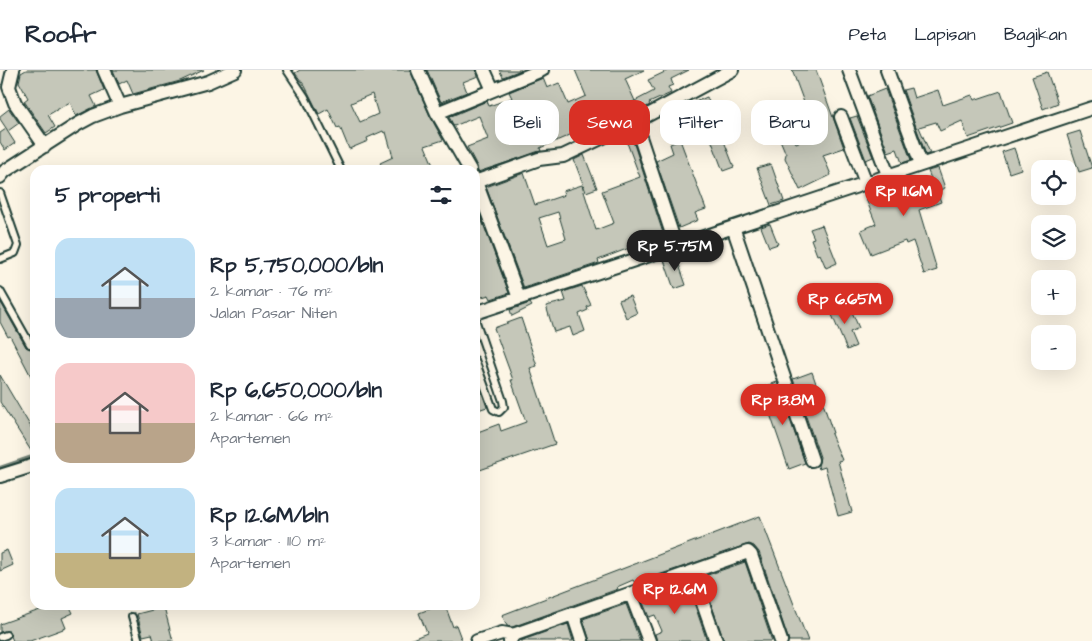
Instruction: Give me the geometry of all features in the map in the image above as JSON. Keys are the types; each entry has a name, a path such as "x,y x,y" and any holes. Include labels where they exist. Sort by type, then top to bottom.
{"street":[{"path":"13,70 8,87 15,104 45,146"},
{"path":"104,70 120,106"},
{"path":"0,177 5,171 78,124 120,106 208,82 235,70"},
{"path":"418,70 437,113 467,165"},
{"path":"484,70 493,90"},
{"path":"437,113 542,70"},
{"path":"650,114 732,70"},
{"path":"849,70 888,175"},
{"path":"887,70 921,164"},
{"path":"480,310 1092,108"},
{"path":"840,117 866,183"},
{"path":"480,180 539,160 563,156 586,145"},
{"path":"642,145 676,246"},
{"path":"480,192 519,298"},
{"path":"733,227 812,460"},
{"path":"0,476 30,466"},
{"path":"477,641 502,632 511,638 745,552 750,553 781,641"},
{"path":"692,572 716,641"},
{"path":"631,594 649,641"},
{"path":"573,614 582,641"}],"lane":[{"path":"287,70 305,97 339,165"},
{"path":"0,193 18,245 15,253 0,259"},
{"path":"0,291 30,344"},
{"path":"480,333 503,401 504,406 500,411 497,412 493,408 480,373"},
{"path":"132,618 139,641"}],"building":[{"path":"26,70 96,70 104,90 91,96 96,106 76,116 70,102 48,115 55,127 46,133 24,101 28,98 19,82 21,73"},
{"path":"113,70 204,70 180,81 133,94 127,80 119,84"},
{"path":"300,70 410,70 430,116 443,140 425,146 433,165 381,165 380,163 393,157 386,132 384,133 383,131 367,138 368,141 349,149 340,127 337,128 328,109 319,114 305,86 295,73","holes":["372,94 378,114 360,122 351,103"]},
{"path":"427,70 476,70 478,76 463,82 467,92 441,102"},
{"path":"499,70 521,70 503,77"},
{"path":"575,70 644,70 625,79 635,100 577,100 586,96"},
{"path":"669,70 689,70 671,79 673,85 668,87 671,93 650,103 650,100 637,100 654,91 648,80"},
{"path":"792,70 816,70 827,100 803,100"},
{"path":"1047,72 1058,103 1043,109 1032,77"},
{"path":"543,78 547,88 559,83 568,104 569,135 559,140 559,100 506,100 512,98 509,92"},
{"path":"911,88 914,98 938,90 943,105 972,95 974,100 1001,91 1012,123 968,138 962,121 940,131 936,122 919,127 930,153 926,155 903,90"},
{"path":"885,89 911,160 902,163 897,149 888,152 867,96"},
{"path":"487,101 489,106 495,104 495,145 547,145 540,148 541,151 480,171 480,165 476,165 467,147 488,139 479,116 454,126 449,117"},
{"path":"828,103 844,148 823,155 831,175 800,190 785,158 786,154 782,145 828,145"},
{"path":"9,109 19,123 8,131 0,116"},
{"path":"857,116 873,157 866,160 850,118"},
{"path":"6,129 15,143 5,150 0,142 0,133"},
{"path":"1080,131 1092,168 1079,172 1067,135"},
{"path":"628,145 634,145 664,236 660,238 662,242 634,252 632,247 598,260 599,263 524,288 486,187 524,173 535,205 564,195 563,191 582,185 596,230 614,223 602,191 640,177","holes":["558,212 566,239 548,245 539,218"]},
{"path":"670,145 682,145 706,209 695,213 698,220 679,228 656,161 673,153"},
{"path":"713,145 726,145 734,167 723,171"},
{"path":"1014,148 1021,169 1009,173 1002,152"},
{"path":"584,155 597,188 586,192 574,160"},
{"path":"771,164 784,201 771,205 757,168"},
{"path":"938,168 945,188 937,191 941,202 919,210 937,270 924,274 913,241 906,244 905,241 871,254 861,230 876,224 866,199 884,191 883,186 907,178 910,187 931,179 928,171"},
{"path":"480,215 509,293 491,299 489,295 480,298"},
{"path":"770,224 778,244 769,247 761,227"},
{"path":"822,225 837,263 826,268 820,254 817,255 811,239 814,238 810,229"},
{"path":"676,256 686,285 674,289 664,260"},
{"path":"582,286 591,305 587,307 588,310 579,314 585,331 573,336 570,327 554,332 546,306 566,301 563,292"},
{"path":"630,296 637,313 626,318 619,300"},
{"path":"0,301 26,347 30,349 30,374 10,336 8,337 0,322"},
{"path":"530,303 532,306 512,316 510,310"},
{"path":"839,304 842,310 847,308 849,313 852,312 859,328 850,332 856,346 847,350 829,308"},
{"path":"521,318 537,366 530,368 555,444 480,470 480,431 499,424 501,431 526,422 494,328"},
{"path":"812,372 833,433 831,434 842,460 838,461 852,512 838,516 825,467 819,469 818,466 820,457 793,379"},
{"path":"0,375 30,426 30,449 0,402"},
{"path":"777,382 805,463 789,469 761,388"},
{"path":"480,388 487,407 480,409"},
{"path":"760,516 808,641 789,641 759,552 754,546 749,544 635,583 633,580 617,587 618,589 512,627 507,626 502,615"},
{"path":"7,550 13,565 0,571 0,553"},
{"path":"745,562 772,641 724,641 702,577"},
{"path":"687,582 707,641 657,641 655,634 662,631 655,615 649,617 641,598"},
{"path":"626,604 640,641 590,641 583,619"},
{"path":"40,610 72,610 73,613 62,618 66,628 30,641 13,641 9,631 0,632 0,624"},
{"path":"152,610 165,610 173,641 154,641 152,634 143,636 137,614"},
{"path":"427,610 447,610 453,627 456,625 462,641 407,641 427,633 419,613"},
{"path":"568,624 573,641 520,641"}],"waterway":[{"path":"0,468 30,458"}]}
